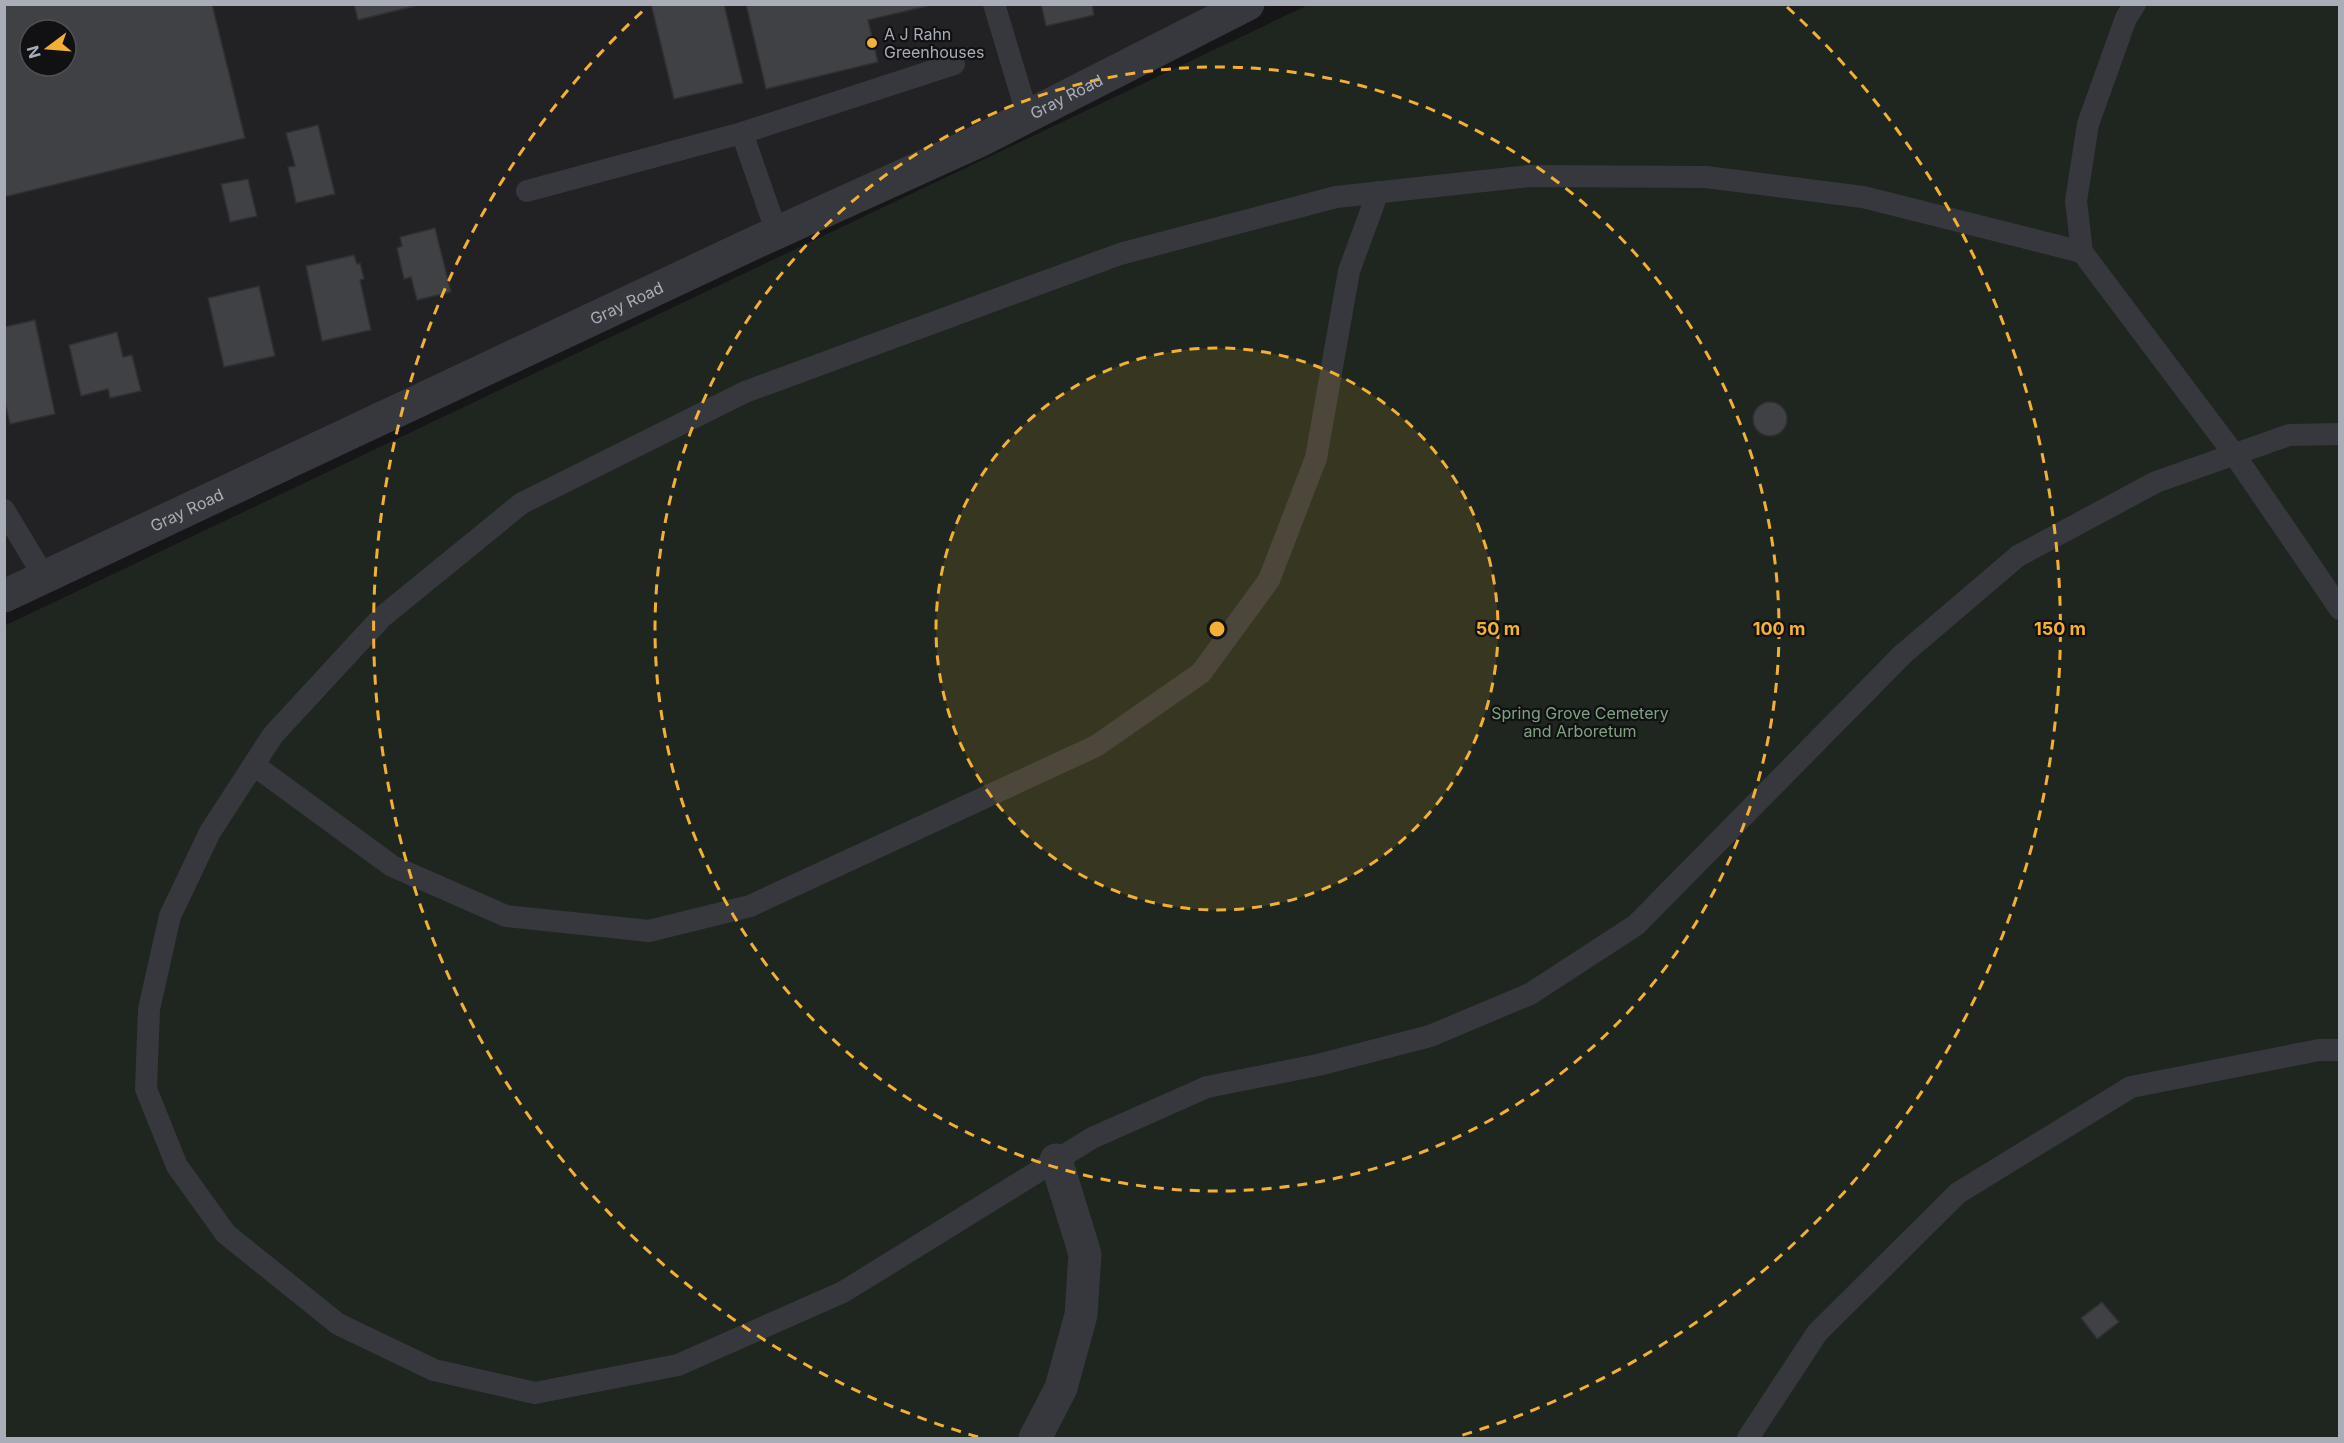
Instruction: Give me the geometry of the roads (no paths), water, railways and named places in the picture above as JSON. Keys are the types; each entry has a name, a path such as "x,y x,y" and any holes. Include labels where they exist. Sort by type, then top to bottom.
{"street":[{"name":"Gray Road","path":"4,596 1028,117 1248,4"},
{"path":"1035,1438 1061,1389 1081,1315 1085,1254 1056,1160"}],"lane":[{"path":"994,4 1028,117"},
{"path":"2135,4 2126,18 2088,124 2076,201 2082,252 2234,454 2340,609"},
{"path":"527,191 742,134 954,64"},
{"path":"742,134 777,233"},
{"path":"2082,252 1863,197 1706,177 1528,176 1336,197 1120,254 745,392 522,503 382,617 273,735 210,832 170,916 149,1009 146,1089 177,1166 226,1234 338,1324 434,1370 535,1393 678,1365 843,1292 1092,1138 1207,1087 1318,1065 1430,1036 1530,994 1636,925 1903,654 2018,556 2156,482 2289,435 2340,434"},
{"path":"254,765 392,866 506,916 649,931 750,906 1096,746 1201,673 1269,580 1316,458 1349,271 1378,192"},
{"path":"4,510 45,578"},
{"path":"1748,1438 1817,1333 1958,1193 2131,1087 2319,1050 2340,1050"}],"place":[{"name":"A J Rahn Greenhouses","path":"872,43"}],"park label":[{"name":"Spring Grove Cemetery and Arboretum","path":"1580,722"}]}
